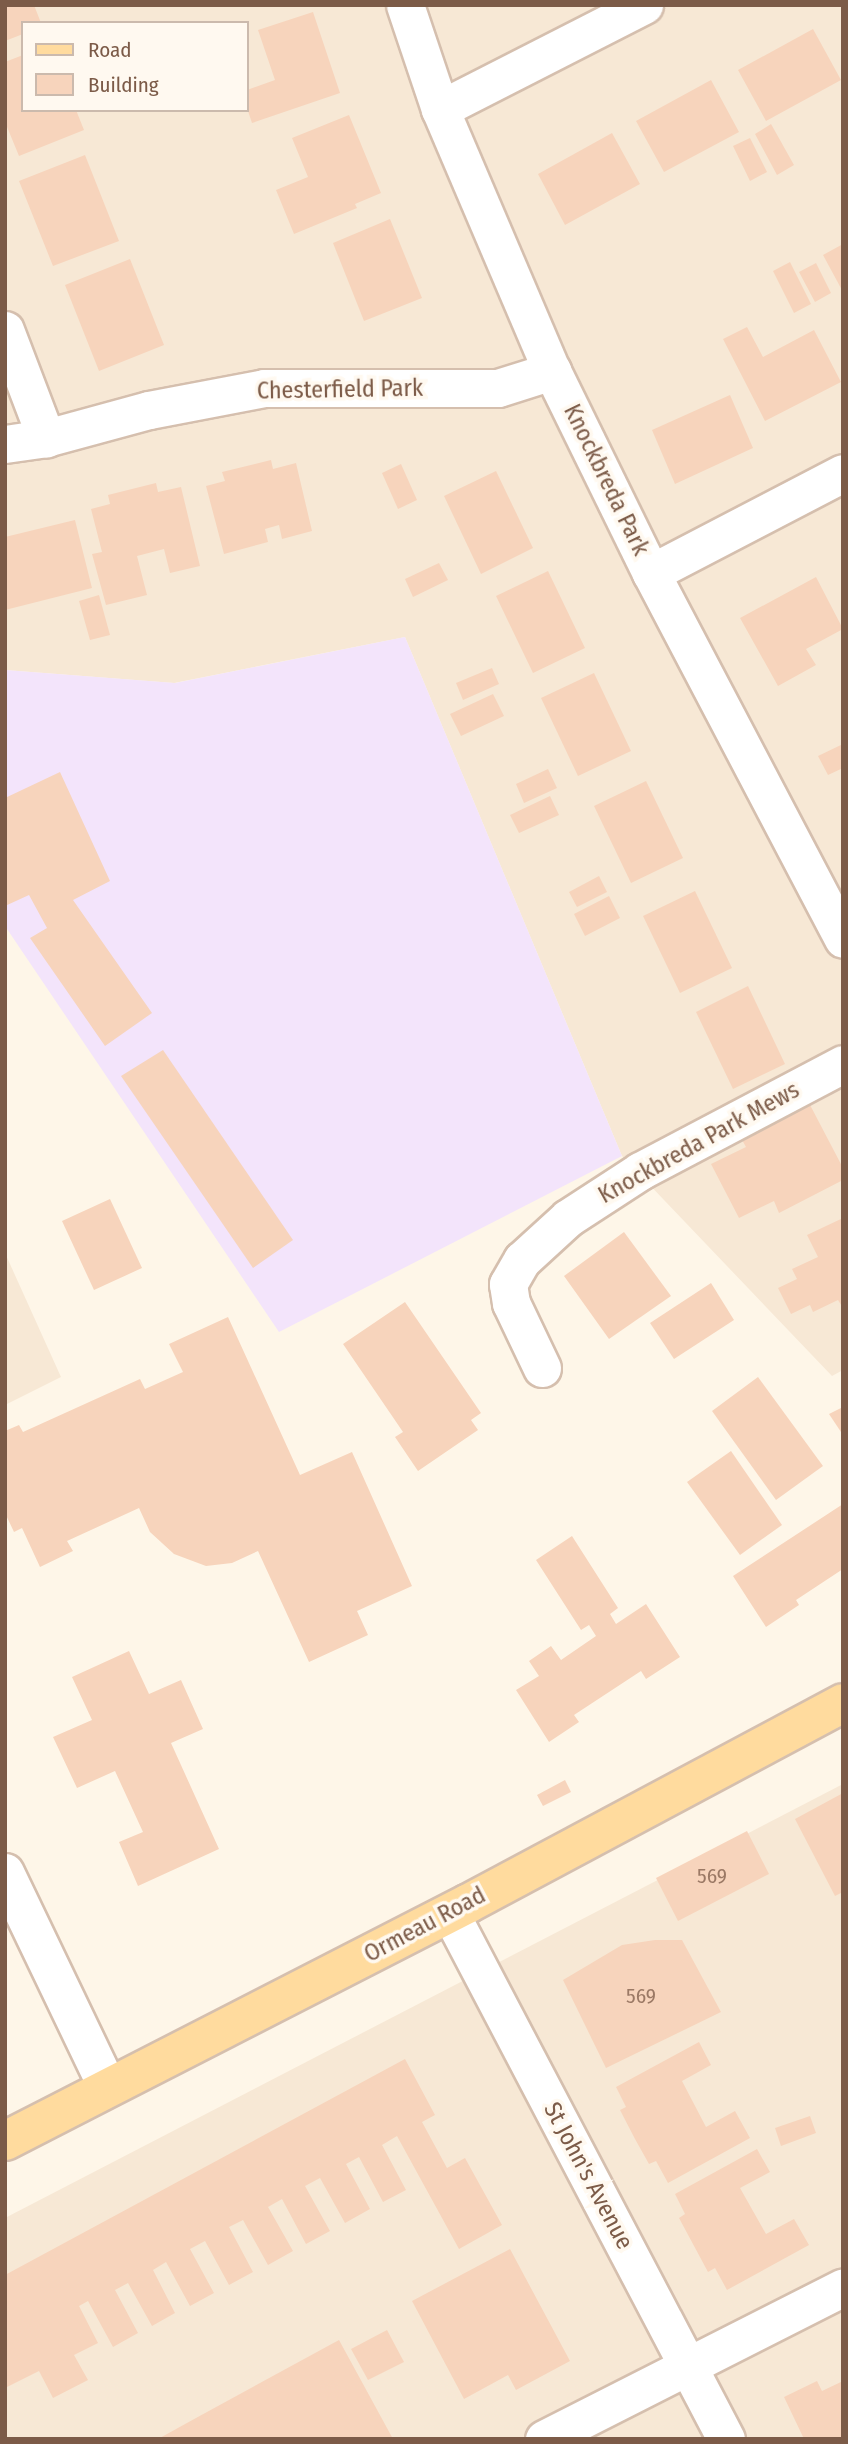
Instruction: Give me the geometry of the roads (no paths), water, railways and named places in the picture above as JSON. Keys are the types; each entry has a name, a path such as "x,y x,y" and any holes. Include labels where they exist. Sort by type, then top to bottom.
{"main road":[{"name":"Ormeau Road","path":"5,2141 450,1913 843,1703"}],"street":[{"name":"Knockbreda Park","path":"405,5 440,108 552,371 651,573 843,939"},
{"path":"440,108 644,5"},
{"path":"5,330 46,438"},
{"name":"Chesterfield Park","path":"5,444 46,438 149,411 264,388 498,388 552,371"},
{"path":"651,573 843,473"},
{"name":"Knockbreda Park Mews","path":"542,1368 511,1303 508,1284 522,1260 568,1218 640,1171 843,1064"},
{"path":"5,1873 108,2088"},
{"name":"St John's Avenue","path":"450,1913 726,2439"},
{"path":"544,2439 843,2287"}]}
